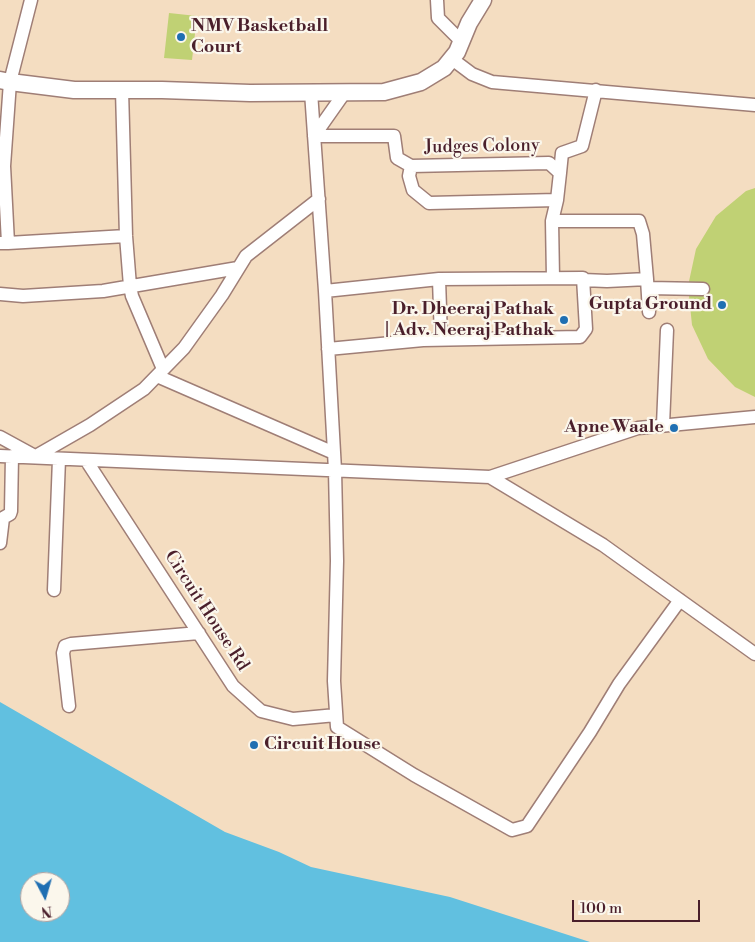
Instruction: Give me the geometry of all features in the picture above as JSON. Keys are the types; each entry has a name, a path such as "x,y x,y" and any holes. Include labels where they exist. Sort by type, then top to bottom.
{"main road":[{"path":"5,81 74,90 384,92 422,82 444,68 458,52 470,23 483,0"}],"street":[{"path":"31,0 5,81 4,243 126,236"},
{"path":"437,0 438,18 462,42"},
{"path":"452,58 472,74 492,82 755,105"},
{"path":"122,90 126,236 130,286 160,372 334,453"},
{"path":"560,173 562,153 582,146 596,90"},
{"path":"311,92 335,470 337,561 334,681 337,726 414,775 512,830 528,826 619,684 680,600"},
{"path":"314,136 345,92"},
{"name":"Judges Colony","path":"314,136 394,136 397,158 411,166 549,163 560,173 558,200 430,203 413,190 409,176 411,166"},
{"path":"36,456 90,425 144,389 184,348 222,295 246,256 319,199"},
{"path":"553,278 552,221 558,200"},
{"path":"552,221 639,221 643,234 649,312"},
{"path":"0,294 23,296 103,291 238,268"},
{"path":"325,291 439,279 553,278 583,278 583,280 703,289"},
{"path":"439,279 441,339"},
{"path":"328,349 441,339 580,336 586,328 583,280"},
{"path":"663,425 667,330"},
{"path":"0,543 3,518 10,514 11,511 6,456 490,477 638,428 755,417"},
{"path":"0,438 36,456"},
{"path":"54,590 59,459"},
{"name":"Circuit House Rd","path":"86,460 233,686 261,711 294,719 336,715"},
{"path":"490,477 603,545 755,654"},
{"path":"69,706 62,653 65,646 199,633"}],"green space":[{"name":"NMV Basketball Court","path":"169,13 197,16 192,60 164,58"},
{"name":"Gupta Ground","path":"755,188 755,397 735,387 708,359 692,325 688,286 696,249 716,216 746,191"}],"water":[{"path":"0,702 225,832 279,852 311,867 450,897 590,942 0,942"}],"place":[{"name":"NMV Basketball Court","path":"181,37"},
{"name":"Gupta Ground","path":"722,305"},
{"name":"Dr. Dheeraj Pathak | Adv. Neeraj Pathak","path":"564,320"},
{"name":"Apne Waale","path":"674,428"},
{"name":"Circuit House","path":"254,745"}]}
